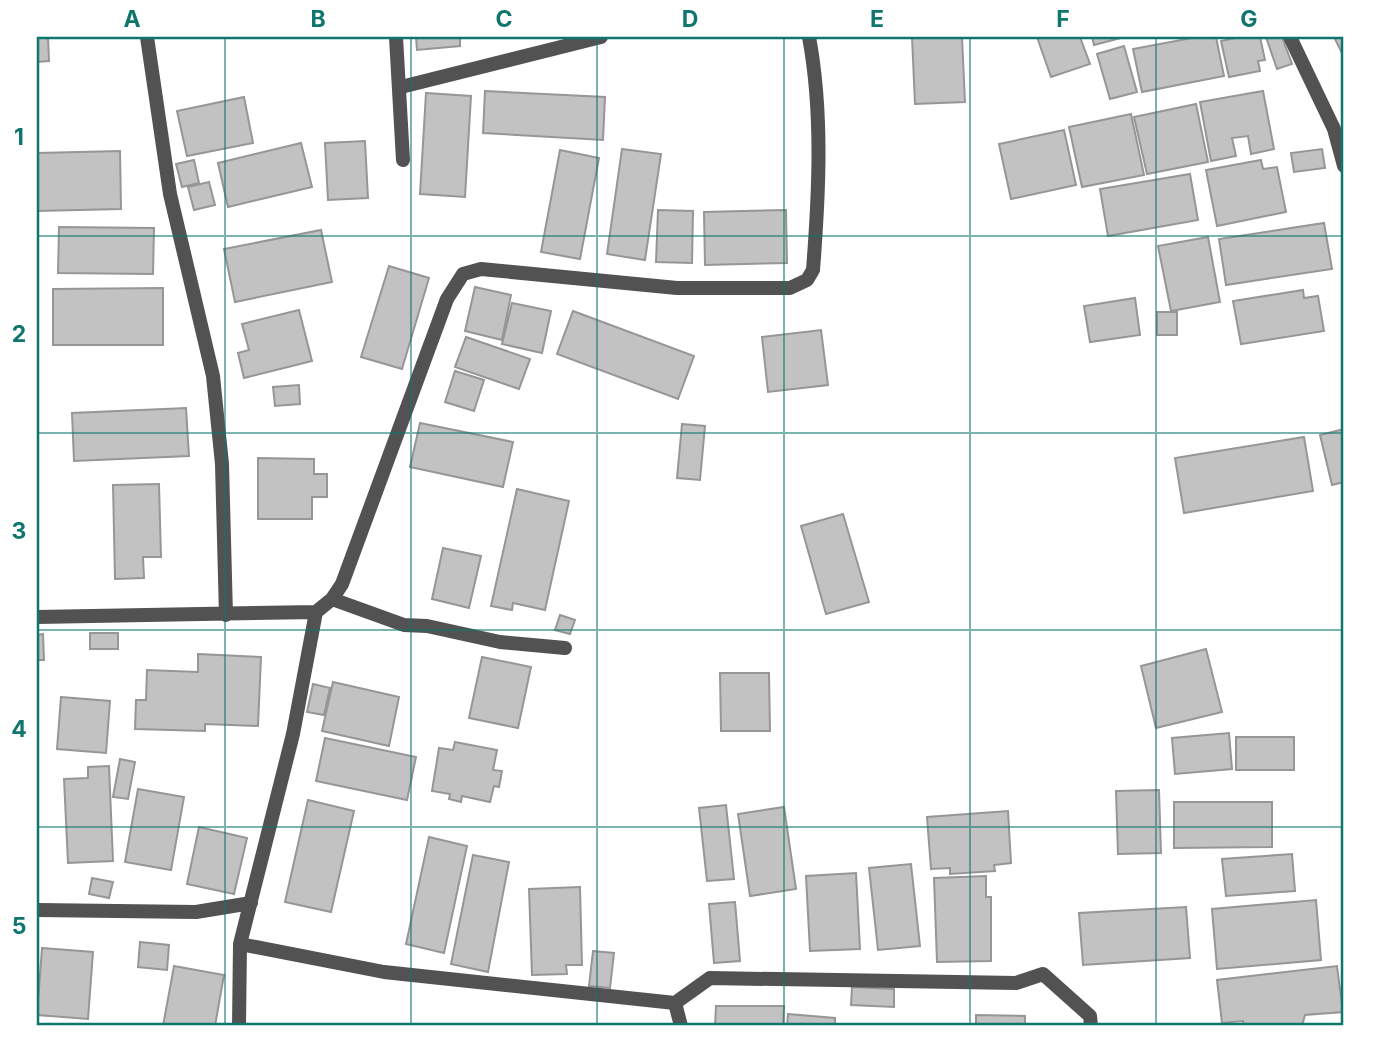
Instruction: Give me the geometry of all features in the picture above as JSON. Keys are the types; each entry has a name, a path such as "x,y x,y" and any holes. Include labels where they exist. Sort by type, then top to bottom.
{"street":[{"path":"147,37 170,194 214,376 222,464 226,615"},
{"path":"397,37 403,160"},
{"path":"401,87 601,37"},
{"path":"37,617 316,612 332,599 342,584 447,299 463,274 481,269 677,288 790,288 807,280 813,270 818,165 814,66 809,37"},
{"path":"1290,37 1334,129 1344,166"},
{"path":"332,599 404,625 427,626 500,642 565,648"},
{"path":"239,1026 240,944 293,734 316,612"},
{"path":"37,910 196,912 251,903"},
{"path":"240,944 384,972 675,1003 710,978 1016,983 1043,974 1090,1016 1091,1026"},
{"path":"675,1003 681,1026"}],"building":[{"path":"37,37 48,37 49,61 37,62"},
{"path":"416,37 460,37 460,46 417,50"},
{"path":"912,37 962,37 965,102 915,104"},
{"path":"1037,37 1080,37 1090,64 1051,77"},
{"path":"1092,37 1120,37 1121,38 1094,45"},
{"path":"1197,37 1216,37 1224,76 1142,92 1133,49"},
{"path":"1260,37 1265,60 1258,61 1260,71 1229,77 1221,41"},
{"path":"1266,37 1282,37 1292,64 1277,69"},
{"path":"1334,37 1344,37 1344,57"},
{"path":"1124,46 1137,92 1110,99 1097,54"},
{"path":"485,91 605,97 603,140 483,133"},
{"path":"1263,91 1274,149 1251,154 1248,136 1232,138 1236,156 1211,161 1200,102"},
{"path":"426,93 471,96 465,197 420,194"},
{"path":"244,97 253,143 187,156 177,111"},
{"path":"1196,104 1208,162 1147,174 1134,117"},
{"path":"1131,114 1144,175 1082,187 1069,127"},
{"path":"1064,130 1076,185 1011,199 999,144"},
{"path":"365,141 368,198 328,200 325,143"},
{"path":"301,143 312,187 228,207 218,163"},
{"path":"622,149 661,154 645,260 607,254"},
{"path":"1322,149 1325,168 1294,172 1291,153"},
{"path":"560,150 599,158 580,259 541,252"},
{"path":"120,151 121,209 37,211 37,153"},
{"path":"194,160 199,183 182,187 176,164"},
{"path":"1261,160 1263,169 1277,167 1286,212 1217,226 1206,170"},
{"path":"1190,174 1198,220 1108,236 1100,189"},
{"path":"209,182 215,205 194,210 188,187"},
{"path":"658,210 693,211 692,263 656,262"},
{"path":"786,210 787,263 705,265 704,212"},
{"path":"1324,223 1332,269 1226,285 1219,239"},
{"path":"59,227 154,228 153,274 58,273"},
{"path":"321,230 332,282 235,302 224,249"},
{"path":"1208,237 1220,302 1171,311 1158,246"},
{"path":"389,266 429,278 402,369 361,357"},
{"path":"475,287 511,295 502,340 465,331"},
{"path":"163,288 163,345 53,345 53,289"},
{"path":"1303,290 1304,298 1318,296 1324,331 1241,344 1233,301"},
{"path":"1135,298 1140,335 1090,342 1084,306"},
{"path":"512,303 551,311 542,353 502,344"},
{"path":"299,310 312,361 244,378 238,353 249,350 242,324"},
{"path":"573,311 694,356 678,399 557,354"},
{"path":"1157,312 1177,312 1177,335 1157,335"},
{"path":"821,330 828,385 768,392 762,337"},
{"path":"466,337 530,359 519,389 455,367"},
{"path":"455,371 484,380 474,411 445,402"},
{"path":"299,385 300,404 275,406 273,387"},
{"path":"186,408 189,456 74,461 72,413"},
{"path":"420,423 513,442 503,487 410,467"},
{"path":"682,424 705,426 700,480 677,478"},
{"path":"1344,429 1344,482 1332,485 1320,435"},
{"path":"1304,437 1313,491 1184,513 1175,458"},
{"path":"258,458 314,459 314,474 327,474 327,497 312,497 312,519 258,519"},
{"path":"159,484 161,557 143,557 144,578 115,579 113,485"},
{"path":"517,489 569,501 545,610 513,603 512,610 491,606"},
{"path":"843,514 869,602 826,614 801,526"},
{"path":"443,548 481,556 469,608 432,599"},
{"path":"560,615 575,620 570,634 555,630"},
{"path":"90,633 118,633 118,649 90,649"},
{"path":"43,634 44,660 37,660 37,635"},
{"path":"1206,649 1222,712 1156,728 1141,666"},
{"path":"198,654 261,657 258,726 205,724 205,731 135,729 136,700 146,700 147,670 198,672"},
{"path":"482,657 531,667 518,728 469,718"},
{"path":"720,673 769,673 770,731 721,731"},
{"path":"333,682 399,697 389,746 322,731"},
{"path":"313,684 330,688 324,715 307,712"},
{"path":"61,697 110,701 106,753 57,749"},
{"path":"1229,733 1232,769 1175,774 1172,738"},
{"path":"1236,737 1294,737 1294,770 1236,770"},
{"path":"325,738 416,757 407,800 316,781"},
{"path":"455,742 497,750 493,770 502,771 499,787 494,786 490,802 462,796 461,802 449,799 450,794 432,791 439,748 453,750"},
{"path":"120,759 135,762 128,799 113,797"},
{"path":"109,766 113,861 68,863 64,779 88,778 88,767"},
{"path":"138,789 184,797 171,870 125,862"},
{"path":"1159,790 1161,853 1118,854 1116,791"},
{"path":"308,800 354,811 331,912 285,902"},
{"path":"1174,802 1272,802 1272,847 1174,848"},
{"path":"726,805 734,879 707,881 699,808"},
{"path":"784,807 796,889 750,896 738,814"},
{"path":"1008,811 1011,863 994,865 995,871 950,874 950,868 931,869 927,817"},
{"path":"199,827 247,838 234,894 187,884"},
{"path":"429,837 467,846 444,953 406,944"},
{"path":"1292,854 1295,891 1226,896 1222,859"},
{"path":"473,855 509,862 488,972 451,964"},
{"path":"911,864 920,946 878,950 869,868"},
{"path":"856,873 860,949 810,951 806,876"},
{"path":"986,876 986,897 991,897 991,961 937,962 934,878"},
{"path":"92,878 113,882 109,898 89,894"},
{"path":"580,887 582,965 566,965 567,974 532,975 529,889"},
{"path":"1316,900 1321,960 1217,969 1212,909"},
{"path":"735,902 740,961 714,963 709,904"},
{"path":"1186,907 1190,958 1083,965 1079,913"},
{"path":"140,942 169,945 167,970 138,967"},
{"path":"42,948 93,952 88,1019 37,1015"},
{"path":"593,951 614,953 610,988 589,986"},
{"path":"174,966 224,975 215,1026 163,1026"},
{"path":"1337,966 1343,1012 1305,1015 1302,1026 1244,1026 1243,1021 1222,1023 1217,980"},
{"path":"852,987 894,989 894,1007 851,1005"},
{"path":"716,1006 784,1006 783,1026 715,1026"},
{"path":"788,1014 835,1018 835,1026 787,1026"},
{"path":"976,1015 1025,1016 1025,1026 976,1026"}]}
